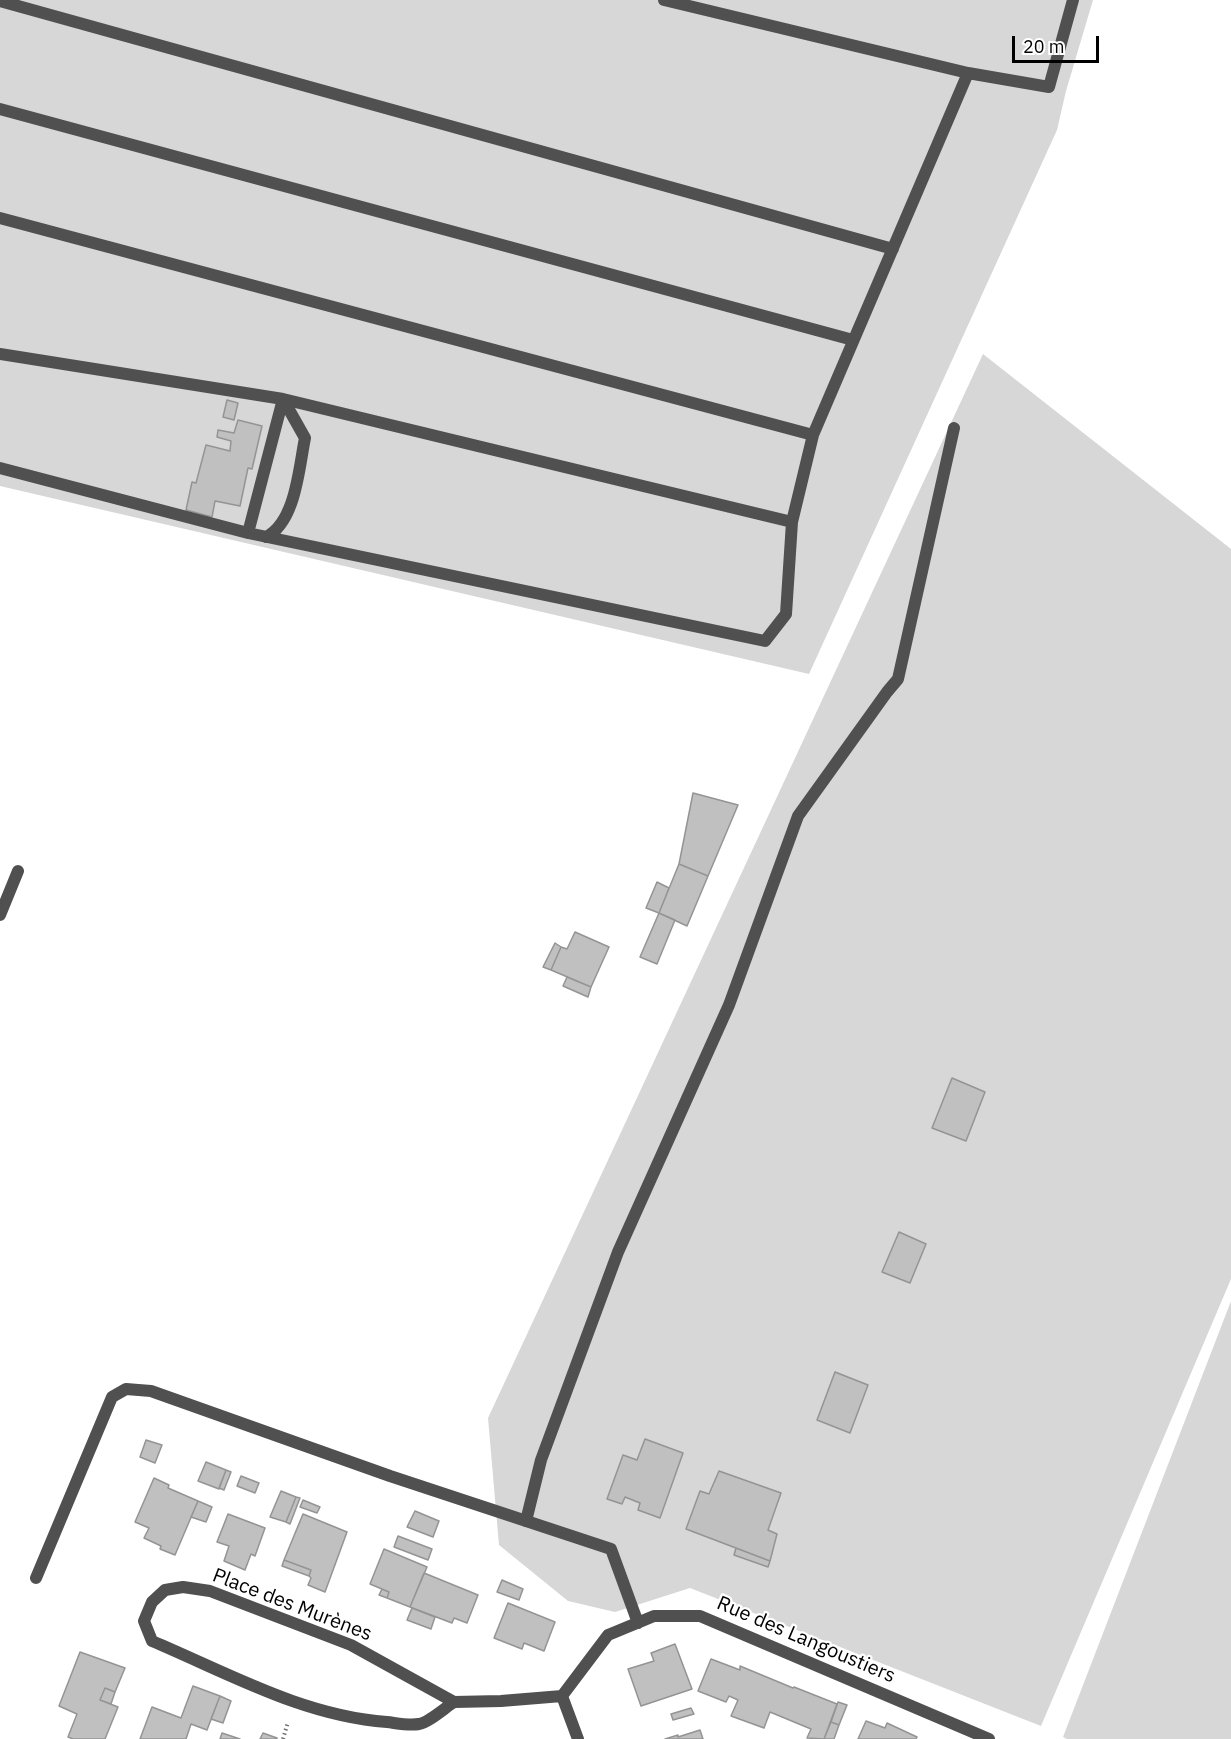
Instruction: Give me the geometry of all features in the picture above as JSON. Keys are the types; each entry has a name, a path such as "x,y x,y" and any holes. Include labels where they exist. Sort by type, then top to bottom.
{"street":[{"path":"664,0 968,73 1049,87 1073,0"},
{"path":"0,1 893,249"},
{"path":"0,468 248,533 765,641 786,614 792,522 813,435 968,73"},
{"path":"0,110 853,340"},
{"path":"0,218 813,435"},
{"path":"0,354 283,399 792,522"},
{"path":"248,533 283,399"},
{"path":"266,537 276,532 293,501 305,438 283,399"},
{"path":"526,1521 541,1460 618,1252 729,1005 798,816 898,679 954,428"},
{"path":"0,915 18,871"},
{"path":"36,1578 112,1397 126,1389 151,1391 390,1476 611,1549 638,1623"},
{"name":"Place des Murènes","path":"183,1587 210,1591 351,1645 454,1702 420,1724 360,1720 318,1710 258,1689 194,1658 152,1641 144,1621 153,1602 165,1590 183,1587"},
{"name":"Rue des Langoustiers","path":"562,1696 608,1635 654,1616 700,1616 989,1739"},
{"path":"454,1702 562,1696 578,1739"}],"path":[{"path":"283,1739 290,1715"}],"shaded area":[{"path":"0,0 1093,0 1057,130 809,674 0,486"},
{"path":"983,354 1231,549 1231,1279 1041,1726 690,1588 615,1612 568,1601 499,1545 488,1418"},
{"path":"1231,1301 1231,1739 1067,1739 1063,1737"}],"building":[{"path":"227,400 238,403 234,420 223,417"},
{"path":"238,420 262,426 252,469 248,468 240,506 215,501 212,517 186,510 192,482 196,483 206,445 230,451 231,441 217,437 218,430 234,433"},
{"path":"693,793 738,805 708,876 679,864"},
{"path":"679,864 708,876 687,926 659,913"},
{"path":"657,882 669,888 659,913 646,908"},
{"path":"659,913 675,920 657,964 640,957"},
{"path":"575,932 609,947 591,987 551,970 561,947 567,949"},
{"path":"555,943 561,947 551,970 543,967"},
{"path":"567,977 591,987 588,997 563,986"},
{"path":"952,1078 985,1092 966,1141 932,1128"},
{"path":"899,1232 926,1244 910,1283 882,1272"},
{"path":"835,1372 868,1385 850,1433 817,1420"},
{"path":"645,1439 683,1453 660,1518 638,1510 640,1503 625,1497 622,1504 607,1499 623,1455 637,1460"},
{"path":"146,1440 162,1445 155,1463 140,1457"},
{"path":"206,1462 226,1470 219,1489 198,1481"},
{"path":"226,1470 231,1472 224,1490 219,1488"},
{"path":"719,1471 781,1493 768,1530 777,1534 770,1561 686,1529 700,1491 709,1494"},
{"path":"241,1476 259,1483 255,1493 237,1486"},
{"path":"154,1478 169,1485 168,1488 198,1501 175,1555 160,1549 161,1546 144,1538 149,1528 135,1522"},
{"path":"281,1491 296,1497 286,1522 270,1517"},
{"path":"296,1497 300,1498 290,1524 286,1522"},
{"path":"303,1500 320,1507 317,1513 300,1507"},
{"path":"198,1501 212,1507 206,1522 191,1517"},
{"path":"415,1511 439,1521 433,1537 407,1527"},
{"path":"228,1514 265,1528 255,1556 251,1554 245,1570 224,1561 229,1546 217,1542"},
{"path":"303,1514 347,1532 325,1592 308,1585 311,1570 284,1560"},
{"path":"398,1536 432,1549 428,1560 394,1547"},
{"path":"736,1548 770,1561 768,1567 734,1555"},
{"path":"384,1549 427,1567 410,1607 387,1598 389,1592 370,1584"},
{"path":"284,1560 311,1570 309,1576 282,1566"},
{"path":"424,1573 478,1595 467,1623 454,1618 452,1623 410,1607"},
{"path":"502,1580 523,1589 519,1600 497,1592"},
{"path":"382,1589 389,1592 387,1598 379,1595"},
{"path":"508,1603 555,1622 544,1651 524,1643 522,1649 494,1638"},
{"path":"412,1608 435,1617 431,1629 407,1620"},
{"path":"675,1644 692,1689 641,1706 628,1669 654,1661 651,1653"},
{"path":"80,1652 125,1668 115,1692 105,1688 100,1700 118,1707 105,1739 68,1737 77,1714 59,1706"},
{"path":"711,1659 740,1670 740,1666 837,1704 824,1739 807,1738 811,1729 770,1712 764,1728 731,1716 738,1700 729,1696 726,1702 698,1691"},
{"path":"193,1686 220,1696 207,1730 191,1724 186,1739 140,1739 152,1707 181,1718"},
{"path":"105,1688 115,1692 111,1704 100,1700"},
{"path":"220,1696 231,1701 223,1723 211,1719"},
{"path":"838,1702 847,1705 839,1725 831,1722"},
{"path":"691,1708 694,1714 673,1720 671,1714"},
{"path":"866,1721 885,1728 887,1723 917,1737 916,1739 858,1739"},
{"path":"831,1722 839,1725 834,1739 824,1739"},
{"path":"700,1730 703,1739 665,1739 678,1735 678,1737"},
{"path":"222,1733 240,1739 220,1739"},
{"path":"263,1733 277,1738 277,1739 260,1739"}]}
